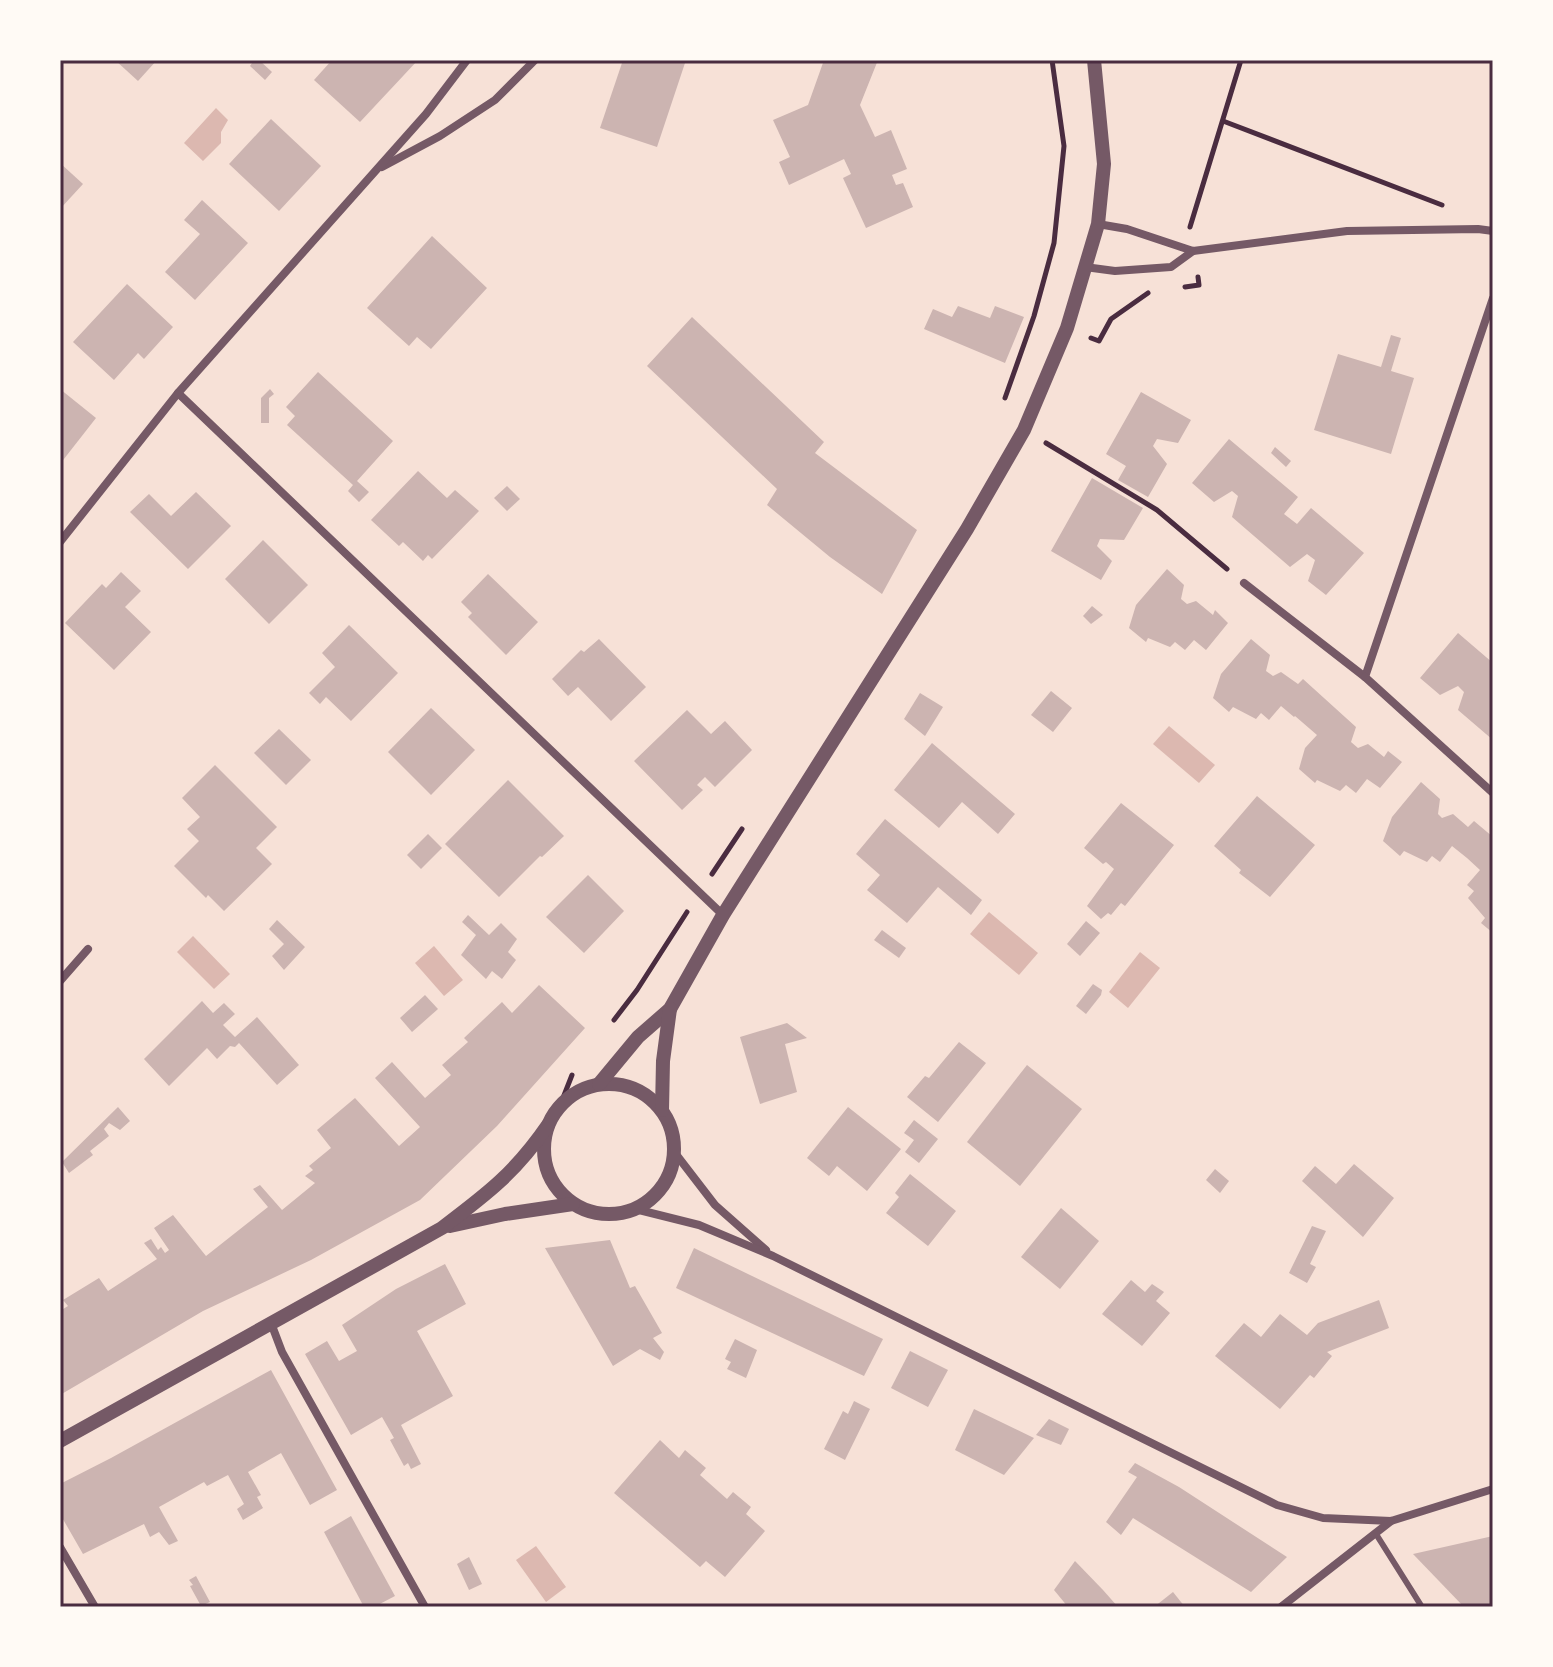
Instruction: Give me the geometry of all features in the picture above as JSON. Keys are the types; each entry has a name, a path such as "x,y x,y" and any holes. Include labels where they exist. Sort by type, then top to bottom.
{"street":[{"path":"60,542 178,393 426,114 467,60"},
{"path":"374,171 440,136 495,100 535,60"},
{"path":"599,1084 638,1037 670,1009 723,915 952,554 1024,430 1067,328 1098,224 1104,164 1094,60"},
{"path":"1098,224 1127,229 1193,251 1347,231 1493,231"},
{"path":"1085,267 1115,271 1171,267 1193,251"},
{"path":"1365,677 1493,298"},
{"path":"178,393 723,915"},
{"path":"1244,583 1365,677 1493,793"},
{"path":"60,981 88,949"},
{"path":"662,1110 663,1061 670,1009"},
{"path":"60,1441 442,1228 491,1191 524,1160 560,1106 571,1096 599,1084 617,1084 634,1088 649,1097 662,1110 674,1138 675,1153 670,1176 656,1196 635,1209 614,1215 593,1212 573,1204 556,1188 546,1169 544,1146 548,1125"},
{"path":"675,1153 715,1205 773,1256"},
{"path":"442,1228 505,1214 573,1204"},
{"path":"635,1209 699,1225 773,1256 1277,1505 1323,1518 1391,1521 1493,1489"},
{"path":"270,1322 282,1352 425,1607"},
{"path":"1281,1607 1391,1521"},
{"path":"60,1547 95,1607"}],"lane":[{"path":"1376,1534 1422,1607"}],"path":[{"path":"1000,413 1034,316 1054,243 1064,146 1052,60"},
{"path":"1190,226 1241,60"},
{"path":"1223,121 1452,209"},
{"path":"1174,288 1199,285"},
{"path":"1099,341 1111,319 1125,307 1149,292 1161,290"},
{"path":"1024,430 1157,510 1244,583"},
{"path":"610,1025 637,990 749,819"},
{"path":"560,1106 574,1070"}],"shaded area":[{"path":"216,108 228,120 221,132 221,143 203,161 184,143"},
{"path":"1169,726 1215,765 1199,783 1153,744"},
{"path":"989,912 1038,953 1019,975 970,934"},
{"path":"193,936 230,974 214,989 177,952"},
{"path":"434,946 463,980 444,996 415,963"},
{"path":"1140,952 1160,968 1128,1008 1109,992"},
{"path":"536,1546 566,1587 546,1602 516,1560"}],"building":[{"path":"115,60 157,60 138,81"},
{"path":"254,60 259,60 272,72 265,80 250,66"},
{"path":"332,60 418,60 360,122 314,80"},
{"path":"623,60 686,60 657,147 600,128"},
{"path":"824,60 878,60 860,105 875,137 891,130 907,169 892,175 896,185 903,183 913,207 866,228 843,178 851,174 844,159 789,185 779,162 790,157 773,120 808,105"},
{"path":"271,119 321,166 279,211 229,164"},
{"path":"60,163 83,184 60,209"},
{"path":"202,200 248,243 195,300 165,272 200,234 184,220"},
{"path":"432,236 487,288 431,349 417,337 409,346 367,308"},
{"path":"127,284 173,327 144,359 138,353 114,380 73,342"},
{"path":"958,306 990,318 995,306 1024,317 1005,363 924,329 933,309 952,317"},
{"path":"692,317 824,442 815,453 917,530 882,594 830,557 767,505 777,489 647,366"},
{"path":"1391,335 1401,338 1391,371 1414,378 1391,454 1314,430 1338,354 1381,367"},
{"path":"318,372 393,441 357,481 369,492 359,502 348,491 353,485 287,425 295,416 286,407"},
{"path":"60,389 96,418 60,464"},
{"path":"270,389 274,394 269,398 269,423 261,423 261,398"},
{"path":"1141,392 1191,420 1178,443 1157,439 1153,446 1167,464 1148,497 1118,480 1126,466 1106,454"},
{"path":"1229,439 1298,497 1284,514 1297,524 1311,508 1364,553 1326,595 1308,581 1315,560 1307,554 1290,567 1232,517 1238,496 1232,491 1214,502 1192,483"},
{"path":"1275,447 1291,461 1286,467 1271,453"},
{"path":"418,471 447,498 455,490 479,511 432,559 428,555 423,561 403,542 399,546 371,520"},
{"path":"1092,478 1143,508 1124,540 1100,539 1097,546 1112,561 1101,580 1051,551"},
{"path":"507,486 520,499 507,511 494,498"},
{"path":"196,492 231,526 188,569 130,512 149,494 171,516"},
{"path":"263,540 308,585 269,624 225,579"},
{"path":"1167,569 1184,585 1181,599 1187,604 1196,601 1213,615 1215,610 1228,623 1206,650 1194,640 1185,650 1175,642 1170,647 1148,638 1146,642 1129,628 1136,605"},
{"path":"121,572 141,591 125,607 151,632 114,670 65,623 102,584 106,588"},
{"path":"488,574 538,622 506,655 468,617 472,613 461,602"},
{"path":"1092,606 1103,615 1091,624 1083,616"},
{"path":"349,625 398,673 351,721 326,697 320,704 309,693 335,667 322,653"},
{"path":"1458,633 1493,663 1493,740 1458,710 1464,692 1458,686 1440,695 1420,678"},
{"path":"599,639 646,687 611,721 578,687 568,696 552,679 581,650 584,652"},
{"path":"1251,639 1270,655 1266,671 1273,676 1281,672 1298,684 1303,679 1356,727 1351,742 1358,748 1368,744 1384,757 1388,751 1402,762 1380,788 1367,779 1356,793 1346,785 1340,791 1317,780 1315,783 1299,769 1305,748 1317,735 1295,716 1281,706 1269,720 1261,713 1256,719 1233,707 1229,712 1213,698 1221,674"},
{"path":"1051,691 1072,708 1053,732 1031,715"},
{"path":"920,693 943,707 925,736 904,719"},
{"path":"431,708 475,750 431,795 388,752"},
{"path":"687,710 711,734 725,721 752,750 715,787 705,777 697,785 703,790 682,810 634,761"},
{"path":"279,729 311,760 286,785 254,753"},
{"path":"932,743 1015,814 998,834 962,802 939,828 894,790"},
{"path":"215,765 277,827 256,848 272,864 224,911 174,866 199,841 187,829 200,817 182,798"},
{"path":"508,780 564,836 499,897 445,844"},
{"path":"1421,782 1440,799 1438,814 1442,818 1453,814 1468,827 1474,821 1493,837 1493,933 1481,923 1485,918 1468,898 1474,891 1467,885 1480,870 1467,858 1452,846 1440,862 1432,856 1427,862 1404,851 1400,856 1383,841 1392,817"},
{"path":"1257,796 1315,845 1270,897 1239,873 1241,870 1214,846"},
{"path":"1121,803 1174,845 1125,906 1121,903 1111,915 1108,913 1101,919 1087,906 1114,869 1084,848"},
{"path":"885,819 982,900 971,915 938,887 907,923 867,890 880,875 856,854"},
{"path":"428,834 442,848 421,869 407,855"},
{"path":"588,875 624,911 584,953 546,917"},
{"path":"468,915 489,935 501,923 517,939 508,952 516,960 502,979 492,971 486,979 461,955 476,935 462,922"},
{"path":"277,920 305,947 284,970 272,956 284,944 269,929"},
{"path":"1086,921 1100,933 1080,956 1067,944"},
{"path":"882,930 906,948 899,958 874,940"},
{"path":"1093,984 1102,990 1101,995 1086,1014 1076,1006"},
{"path":"539,985 585,1028 497,1126 420,1200 311,1260 203,1311 60,1395 60,1311 68,1306 63,1300 99,1278 108,1291 157,1259 144,1243 151,1239 158,1250 161,1247 165,1253 169,1250 154,1228 173,1215 206,1256 268,1207 253,1189 260,1185 282,1210 315,1183 305,1176 313,1170 309,1166 331,1148 317,1130 355,1098 399,1146 420,1127 375,1078 392,1062 425,1098 451,1075 442,1065 468,1042 464,1038 502,1002 512,1013"},
{"path":"425,995 438,1009 412,1032 400,1018"},
{"path":"202,1001 213,1013 224,1003 235,1014 223,1025 235,1037 257,1017 299,1065 277,1085 239,1043 235,1047 230,1046 217,1059 207,1048 169,1086 144,1059"},
{"path":"787,1023 807,1038 785,1044 797,1092 760,1104 740,1037"},
{"path":"959,1042 986,1063 938,1122 907,1097 925,1076 929,1078"},
{"path":"1027,1065 1082,1109 1020,1186 967,1142"},
{"path":"118,1107 130,1121 120,1130 109,1123 104,1129 109,1136 90,1151 93,1155 69,1173 62,1162"},
{"path":"848,1107 901,1149 867,1191 837,1166 829,1176 807,1158"},
{"path":"914,1120 938,1139 919,1163 905,1152 914,1140 904,1133"},
{"path":"1354,1164 1394,1198 1363,1237 1302,1181 1315,1166 1336,1184"},
{"path":"1215,1169 1229,1181 1220,1193 1206,1180"},
{"path":"910,1174 956,1211 928,1246 886,1213 899,1197 895,1193"},
{"path":"1061,1208 1099,1241 1060,1289 1021,1257"},
{"path":"1312,1226 1326,1231 1310,1264 1316,1267 1307,1283 1289,1273"},
{"path":"610,1240 630,1288 635,1286 662,1333 653,1338 664,1352 660,1360 640,1349 613,1366 545,1248"},
{"path":"694,1248 883,1339 864,1376 676,1288"},
{"path":"445,1264 466,1304 417,1331 453,1396 401,1425 421,1464 411,1469 408,1463 404,1466 382,1417 351,1435 305,1354 327,1341 339,1361 357,1351 342,1325 396,1289"},
{"path":"1131,1280 1145,1292 1152,1284 1164,1292 1156,1301 1170,1313 1142,1346 1102,1314"},
{"path":"1379,1300 1389,1328 1327,1352 1332,1356 1314,1378 1310,1375 1280,1409 1215,1356 1244,1323 1261,1337 1280,1314 1307,1335 1318,1323"},
{"path":"735,1339 757,1350 746,1378 727,1369 731,1362 725,1359"},
{"path":"910,1351 948,1370 928,1407 891,1388"},
{"path":"271,1370 337,1490 310,1505 281,1453 248,1472 261,1495 257,1497 263,1508 243,1520 237,1509 244,1504 228,1475 207,1486 204,1482 159,1507 178,1541 169,1545 159,1532 150,1537 144,1524 83,1554 60,1514 60,1484"},
{"path":"854,1401 870,1409 845,1460 824,1449 843,1411 848,1414"},
{"path":"974,1409 1034,1438 1004,1475 955,1450"},
{"path":"1049,1419 1069,1429 1061,1445 1036,1435"},
{"path":"660,1440 679,1458 685,1450 706,1468 700,1475 727,1499 733,1492 751,1507 746,1514 765,1531 725,1577 706,1561 700,1567 614,1493"},
{"path":"1135,1463 1179,1487 1287,1557 1251,1592 1133,1518 1121,1535 1106,1522 1137,1477 1128,1472"},
{"path":"351,1516 395,1596 374,1607 364,1607 324,1532"},
{"path":"1493,1536 1493,1607 1464,1607 1413,1554"},
{"path":"469,1557 482,1584 469,1590 457,1564"},
{"path":"1075,1561 1118,1607 1068,1607 1054,1590"},
{"path":"196,1576 210,1602 201,1606 189,1580"},
{"path":"1173,1592 1185,1607 1154,1607"}]}
